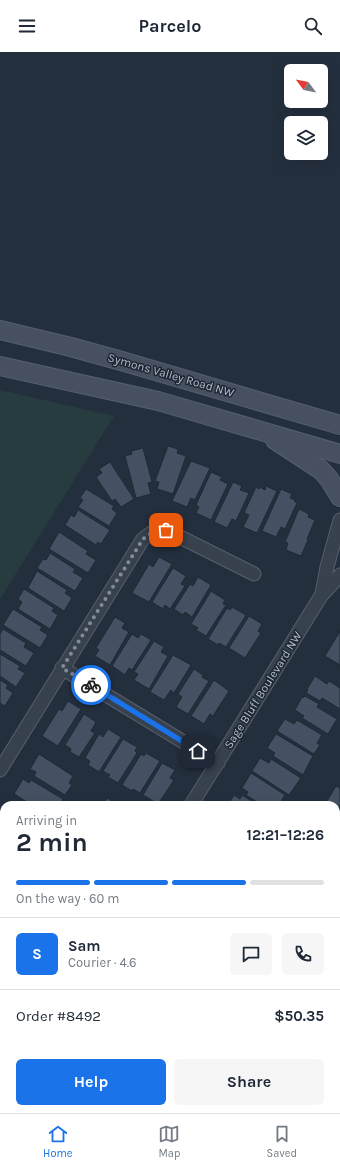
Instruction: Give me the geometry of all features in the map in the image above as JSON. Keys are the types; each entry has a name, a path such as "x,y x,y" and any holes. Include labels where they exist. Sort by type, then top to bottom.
{"main road":[{"name":"Symons Valley Road NW","path":"0,330 71,347 340,424"},
{"path":"0,366 158,401 262,430 340,454"},
{"path":"262,430 321,470 329,479 340,497"}],"street":[{"name":"Sage Bluff Boulevard NW","path":"322,596 327,567 340,520"},
{"path":"0,770 143,539 154,531 166,530 254,574"},
{"name":"Sage Bluff Boulevard NW","path":"194,801 322,596 340,575"},
{"path":"62,668 218,763"}],"green space":[{"path":"0,390 114,416 0,599"}],"building":[{"path":"168,446 178,449 177,453 186,456 173,494 157,489 159,482 155,481"},
{"path":"143,448 152,482 148,483 151,494 136,498 125,456 132,454 131,451"},
{"path":"191,461 210,468 195,500 191,498 187,507 172,501"},
{"path":"110,462 134,499 121,507 115,499 112,501 96,477 102,473 99,469"},
{"path":"211,472 222,477 220,480 228,484 211,520 196,513 199,507 196,505"},
{"path":"233,482 242,486 240,490 249,493 236,521 232,519 227,528 214,522"},
{"path":"266,486 277,491 257,533 243,527 249,515 244,513 256,487 259,489 260,487 265,490"},
{"path":"86,489 114,506 112,509 117,513 109,526 78,507 83,500 80,498"},
{"path":"281,489 292,494 290,498 295,500 294,501 297,503 285,529 281,527 276,537 262,531"},
{"path":"299,509 309,514 308,517 315,520 301,556 286,550 288,543 285,542"},
{"path":"78,510 110,530 101,544 98,542 96,545 65,525 71,515 74,517"},
{"path":"59,532 88,551 86,554 96,560 88,573 49,549"},
{"path":"50,553 75,569 73,572 83,578 75,591 37,568 43,559 46,560"},
{"path":"159,557 172,564 149,602 132,593 149,564 153,567"},
{"path":"173,568 186,576 181,584 185,586 170,609 165,605 163,609 152,602"},
{"path":"37,571 67,590 65,593 72,598 64,611 28,588"},
{"path":"198,577 211,585 192,617 185,612 183,615 174,609 190,584 193,586"},
{"path":"24,589 54,608 52,611 58,615 50,629 18,609 22,602 18,599"},
{"path":"211,591 225,600 223,604 226,605 206,636 196,630 198,628 191,624"},
{"path":"232,607 246,615 226,647 219,643 218,645 208,639 227,608 230,610"},
{"path":"13,609 42,627 40,630 48,635 40,648 3,625"},
{"path":"249,616 262,624 258,631 261,633 245,658 229,648"},
{"path":"115,617 125,623 122,628 129,632 110,665 95,656 99,650 96,648"},
{"path":"3,629 26,643 24,647 34,653 26,666 0,650 0,634"},
{"path":"340,631 340,665 325,656"},
{"path":"132,634 138,638 141,634 151,640 132,670 129,668 125,675 112,666"},
{"path":"154,641 164,647 161,652 168,656 149,689 134,680 138,674 134,672"},
{"path":"0,654 20,666 18,669 25,673 16,687 0,676"},
{"path":"173,655 191,665 174,693 171,690 164,700 150,692"},
{"path":"194,669 203,675 202,677 209,681 188,714 176,707 182,697 178,694"},
{"path":"315,676 327,684 329,681 340,688 340,709 322,698 320,701 306,693"},
{"path":"0,680 8,685 6,688 13,693 5,706 0,703"},
{"path":"214,680 229,691 213,716 210,714 204,724 191,716"},
{"path":"305,696 319,704 317,707 337,719 328,734 302,718 304,716 295,710 302,697 303,698"},
{"path":"68,701 81,709 58,746 42,736 59,709 62,711"},
{"path":"84,714 96,722 91,731 95,733 79,757 70,752 71,749 65,745"},
{"path":"285,719 294,724 297,720 322,735 317,743 320,745 314,754 277,731"},
{"path":"108,729 121,737 99,772 88,765 90,761 85,758 99,734 103,737"},
{"path":"276,734 313,756 303,775 273,756 275,753 267,748"},
{"path":"123,739 137,747 135,751 137,753 118,783 108,777 110,775 103,771"},
{"path":"146,753 160,761 140,793 133,789 132,791 122,785 141,754 144,756"},
{"path":"39,754 73,776 69,783 72,785 65,795 34,776 36,772 30,769"},
{"path":"260,758 269,763 271,759 301,778 289,795 252,771"},
{"path":"162,763 175,770 170,778 174,780 160,801 153,801 143,795"},
{"path":"251,773 285,795 281,801 256,801 246,795 248,792 242,788"},
{"path":"23,779 29,783 31,780 63,799 62,801 25,801 14,794"},
{"path":"336,786 340,788 340,801 327,801"},
{"path":"234,795 240,799 242,795 252,801 230,801"},
{"path":"107,798 112,801 105,801"}],"way so far":[{"path":"91,685 62,668 143,539 154,531 166,530"}],"route":[{"path":"91,685 198,751"}]}
